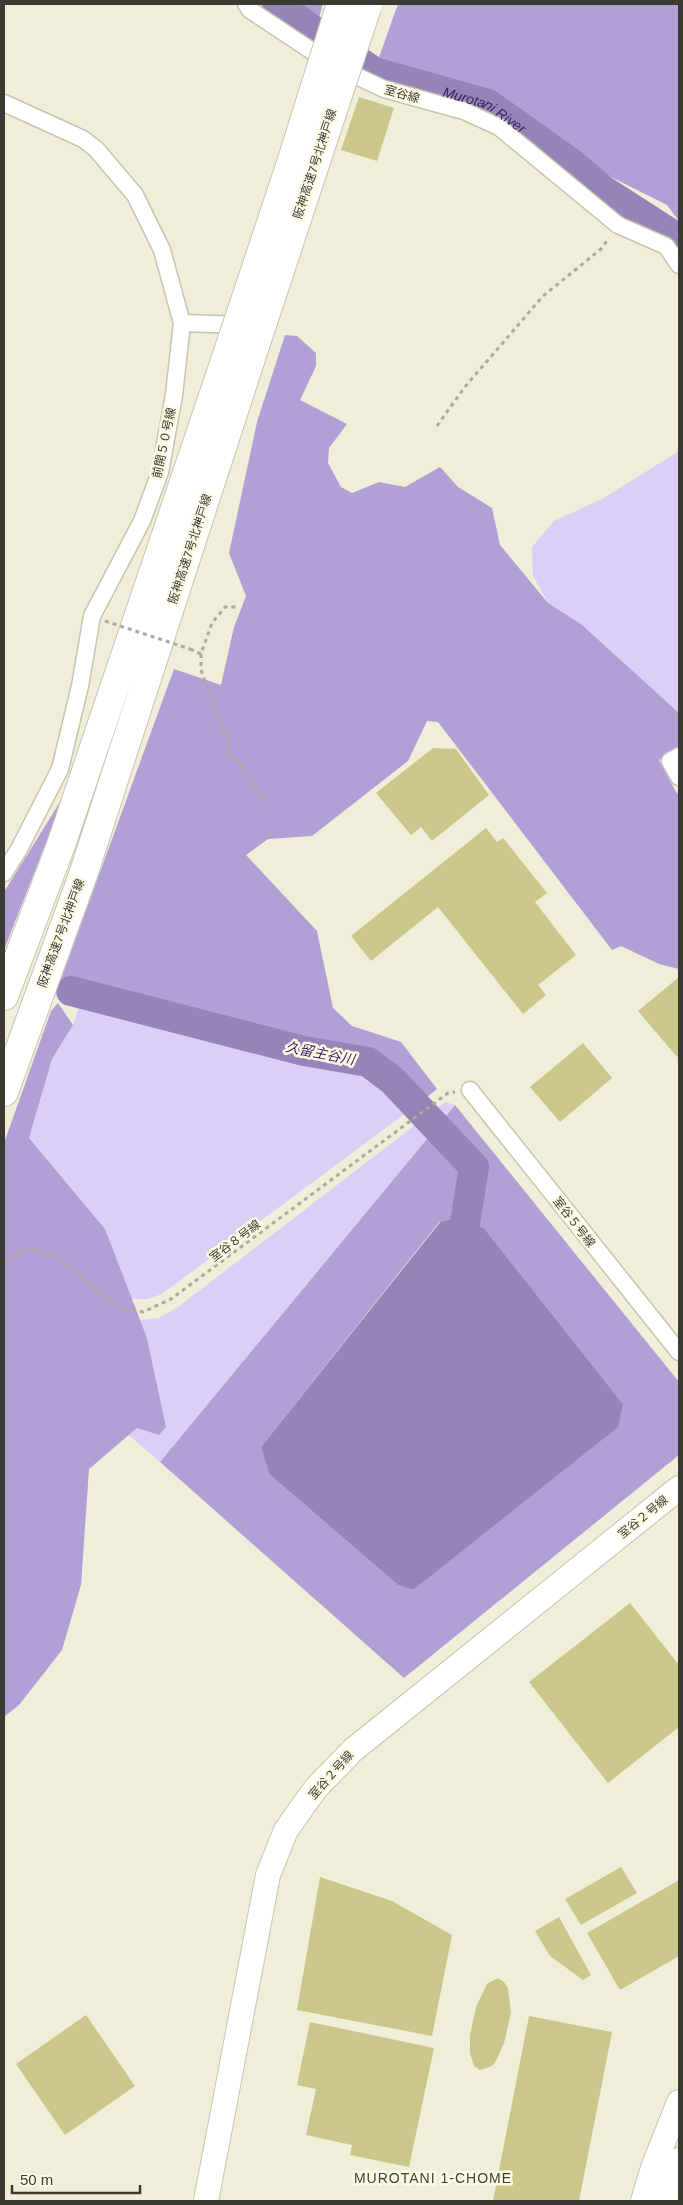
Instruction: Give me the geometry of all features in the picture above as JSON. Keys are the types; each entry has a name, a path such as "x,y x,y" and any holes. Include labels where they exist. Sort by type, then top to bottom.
{"highway":[{"name":"阪神高速7号北神戸線","path":"4,996 61,845 243,343 359,5"},
{"name":"阪神高速7号北神戸線","path":"4,1092 83,874 243,343"}],"street":[{"name":"室谷線","path":"234,4 248,7 332,65 384,89 464,111 499,127 618,225 666,246 679,265"},
{"path":"4,103 83,139 96,149 135,195 162,250 182,323 251,325 332,65"},
{"name":"前開５０号線","path":"4,873 19,849 60,769 80,686 92,616 142,521 160,472 174,395 182,323"},
{"path":"679,756 670,761 679,777"},
{"name":"室谷５号線","path":"470,1090 679,1352"},
{"name":"室谷２号線","path":"206,2201 268,1875 286,1830 316,1788 352,1750 679,1488"},
{"path":"644,2201 652,2168 679,2102"},
{"path":"665,2201 679,2160"}],"path":[{"path":"437,426 464,388 543,296 601,249 618,225"},
{"path":"236,607 225,607 212,623 201,654 201,670 227,739 230,756 245,769 266,802"},
{"path":"105,621 201,654"},
{"name":"室谷８号線","path":"4,1263 10,1256 31,1249 56,1255 116,1305 142,1312 171,1300 448,1093 470,1090"}],"shaded area":[{"path":"298,4 323,4 317,24"},
{"path":"398,4 679,4 679,221 667,205 378,60"},
{"path":"285,335 297,336 316,353 316,366 300,400 347,424 329,448 328,463 341,487 352,493 379,482 405,487 440,467 458,487 492,508 500,545 548,603 581,624 679,713 679,748 659,760 676,792 679,794 679,969 659,964 621,946 612,950 438,722 427,721 408,761 312,836 268,839 246,855 317,931 333,1008 352,1026 401,1042 437,1089 422,1101 401,1075 372,1056 60,982 174,669 221,685 234,627 246,596 229,553 257,422"},
{"path":"679,451 679,713 581,624 548,603 533,576 532,547 554,521 602,499"},
{"path":"65,794 4,950 4,892"},
{"path":"58,1003 73,1025 52,1059 29,1138 105,1229 147,1338 166,1427 159,1435 137,1428 89,1469 81,1585 62,1650 19,1705 4,1717 4,1143 51,1011"},
{"path":"80,1005 170,1031 363,1072 375,1077 387,1089 403,1078 422,1101 162,1294 148,1299 131,1299 105,1229 29,1138 52,1059 73,1025"},
{"path":"445,1102 455,1105 160,1462 129,1435 137,1428 159,1435 166,1427 147,1338 139,1320 159,1318 178,1307"},
{"path":"455,1105 679,1382 679,1455 404,1678 160,1462","holes":["461,1218 484,1228 623,1404 413,1590 398,1585 269,1474 261,1447 440,1221"]},
{"path":"461,1218 484,1228 623,1404 618,1427 413,1590 398,1585 269,1474 261,1447 441,1221"}],"building":[{"path":"359,97 394,108 377,161 341,150"},
{"path":"433,748 456,749 489,795 432,841 421,827 411,835 376,793"},
{"path":"486,828 497,842 503,838 547,893 535,902 576,955 538,985 546,995 523,1014 438,907 371,961 351,936"},
{"path":"679,977 679,1055 677,1057 638,1011"},
{"path":"583,1043 612,1078 560,1122 530,1087"},
{"path":"630,1603 679,1665 679,1727 608,1783 529,1682"},
{"path":"621,1867 637,1893 581,1925 565,1899"},
{"path":"320,1877 392,1901 452,1935 432,2036 297,2010"},
{"path":"679,1880 679,1956 620,1990 587,1933"},
{"path":"559,1917 591,1975 583,1980 550,1956 535,1931"},
{"path":"498,1978 508,1988 511,2013 504,2043 496,2061 492,2066 480,2070 474,2066 470,2053 470,2035 476,2007 487,1984"},
{"path":"86,2015 135,2086 65,2135 16,2064"},
{"path":"529,2016 612,2032 579,2201 493,2201"},
{"path":"310,2022 434,2048 409,2167 350,2155 352,2145 306,2135 316,2089 297,2085"}],"waterway":[{"name":"Murotani River","path":"277,4 374,72 488,104 571,163 603,190 679,239"},
{"name":"久留主谷川","path":"71,991 304,1051 368,1062 392,1080 474,1167 460,1254"}],"district":[{"name":"MUROTANI 1-CHOME","path":"433,2178"}]}
